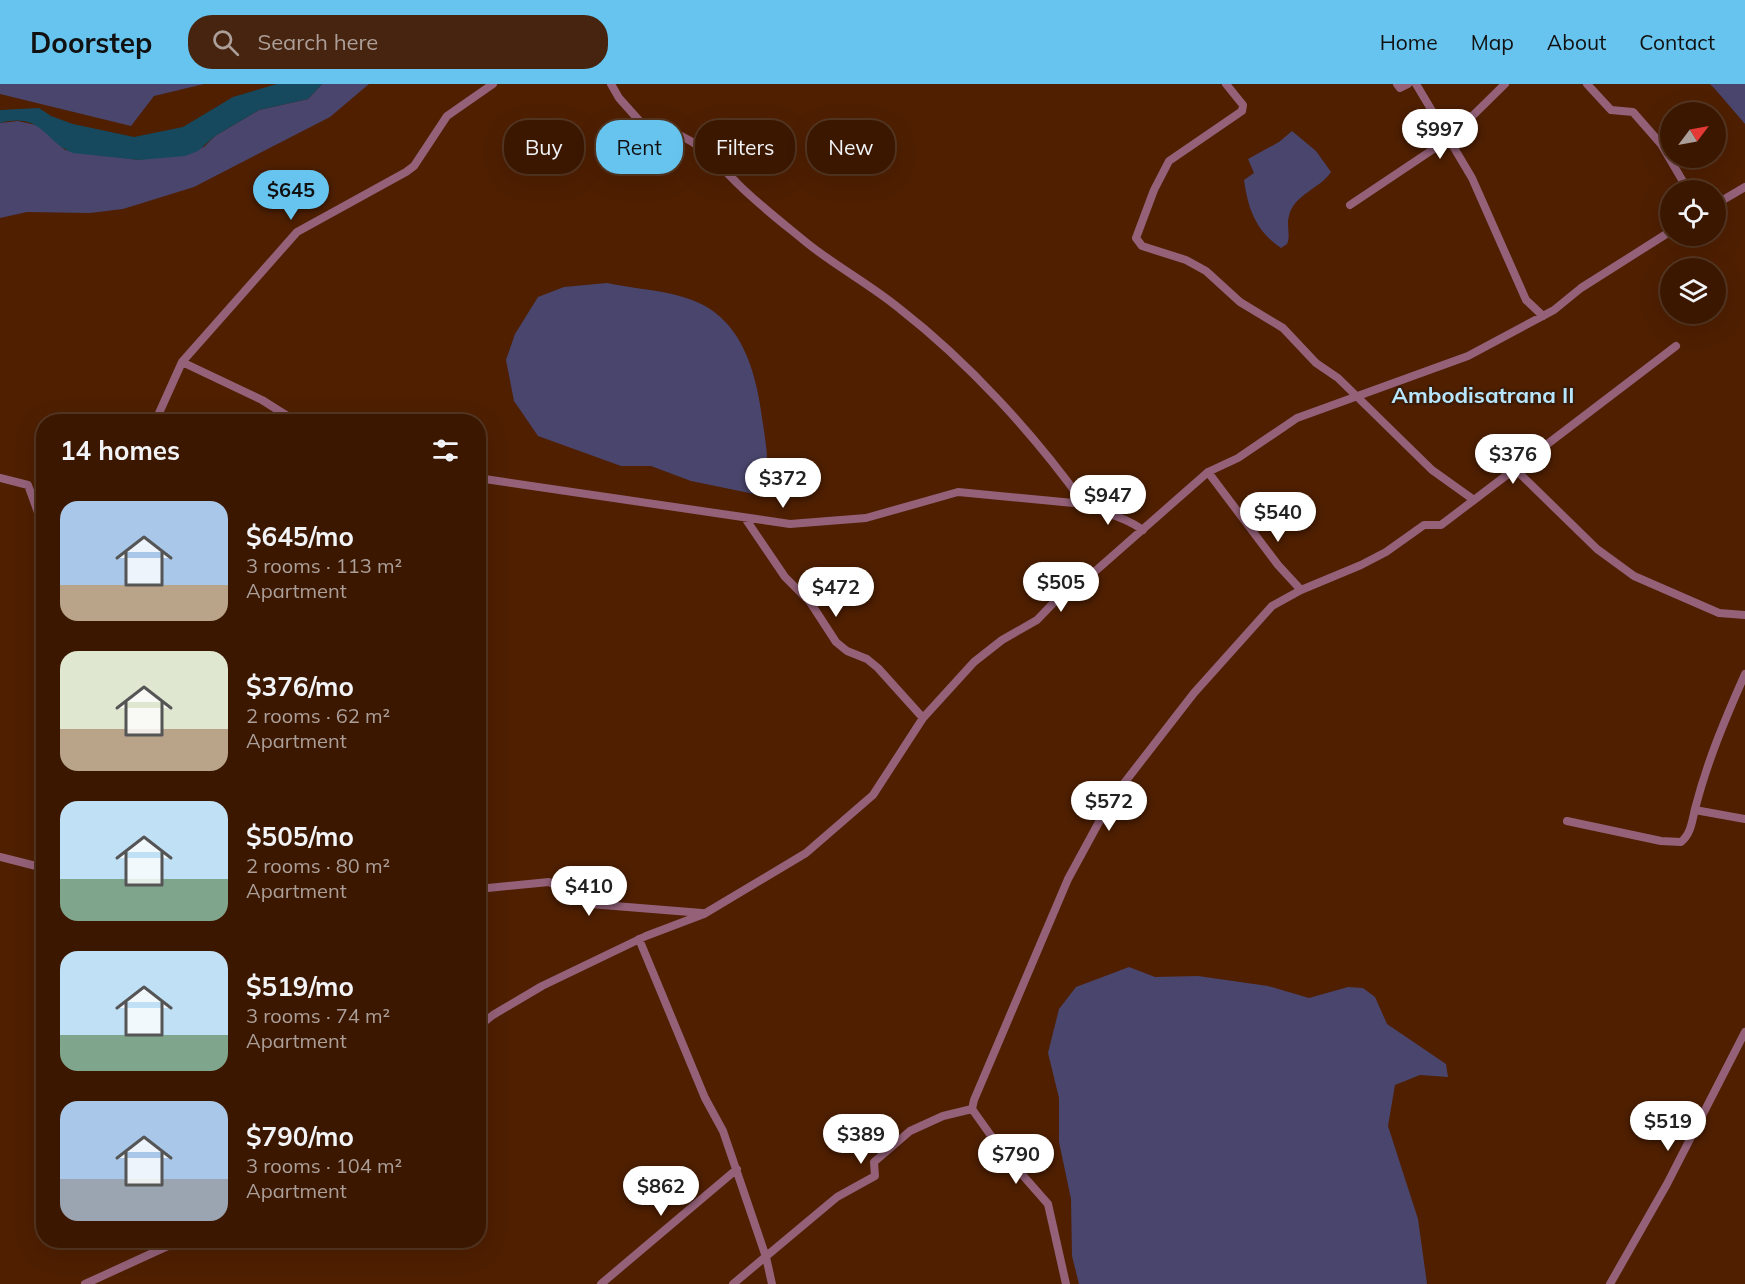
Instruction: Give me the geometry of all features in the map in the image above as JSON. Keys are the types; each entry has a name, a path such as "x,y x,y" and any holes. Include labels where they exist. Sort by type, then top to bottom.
{"street":[{"path":"159,414 182,362 297,232 414,166 447,116 493,84"},
{"path":"611,84 619,98 644,126 666,128 694,141 711,155 738,185 809,245 918,324 978,378 1049,454 1084,504"},
{"path":"1226,84 1243,105 1242,111 1169,161 1154,190 1136,238 1142,246 1186,260 1206,271 1240,302 1283,328 1316,363 1338,378 1432,470 1474,500"},
{"path":"1397,84 1400,88 1408,84"},
{"path":"1416,84 1450,138 1490,214 1526,300 1543,316"},
{"path":"1350,205 1450,138 1505,84"},
{"path":"1587,84 1611,110 1633,112 1661,144 1682,180"},
{"path":"1726,198 1745,187"},
{"path":"486,1021 542,986 639,939 704,914 806,853 873,795 923,718 974,662 1002,640 1037,620 1061,595 1092,574 1208,472 1238,458 1298,418 1357,398 1399,379 1468,356 1543,316 1660,238"},
{"path":"972,1109 994,1048 1068,879 1111,800 1194,693 1272,606 1301,590 1369,561 1424,525 1441,525 1676,346"},
{"path":"182,362 262,400 284,414"},
{"path":"1514,468 1597,549 1634,576 1719,613 1745,615"},
{"path":"1208,472 1278,565 1301,590"},
{"path":"0,478 28,485 36,507"},
{"path":"486,479 790,524 866,518 958,492 1084,504 1101,512 1125,517 1143,530"},
{"path":"745,518 785,577 810,602 836,642 872,663 923,718"},
{"path":"1567,821 1672,843 1681,842 1686,837 1695,810 1705,766 1745,674"},
{"path":"1695,810 1745,819"},
{"path":"0,857 36,866"},
{"path":"486,888 549,882 590,904 704,914"},
{"path":"639,939 705,1098 723,1131 766,1257 772,1284"},
{"path":"1610,1284 1667,1184 1745,1032"},
{"path":"733,1284 837,1197 875,1176 874,1162 910,1131 943,1116 972,1109"},
{"path":"972,1109 1004,1154 1040,1192 1048,1204 1066,1284"},
{"path":"602,1284 737,1169"},
{"path":"85,1284 164,1248"}],"shaded area":[{"path":"0,84 204,84 154,96 131,126 0,94"},
{"path":"322,84 369,84 330,117 194,187 123,209 90,213 27,212 0,218 0,123 18,121 40,126 65,150 139,160 204,147 215,136 259,110 308,99"},
{"path":"1710,84 1745,84 1745,124 1715,89"},
{"path":"1292,131 1316,151 1331,172 1292,208 1288,219 1288,241 1281,248 1259,227 1251,210 1244,180 1254,173 1248,159 1279,142"},
{"path":"607,283 692,300 710,309 736,335 745,351 757,387 766,443 767,477 764,496 691,481 651,466 621,466 538,436 514,401 506,360 515,334 538,297 564,287"},
{"path":"1129,967 1155,977 1198,976 1268,986 1309,998 1348,987 1363,988 1375,997 1387,1024 1446,1064 1448,1077 1420,1075 1395,1085 1388,1126 1418,1219 1427,1284 1079,1284 1072,1256 1071,1199 1059,1142 1059,1098 1048,1053 1059,1009 1076,987"}],"water":[{"path":"277,84 322,84 308,99 259,110 215,136 198,151 185,156 139,160 73,153 34,125 14,121 0,123 0,110 39,108 51,116 73,124 134,137 183,127 233,97"}],"district":[{"name":"Ambodisatrana II","path":"1483,395"}]}
